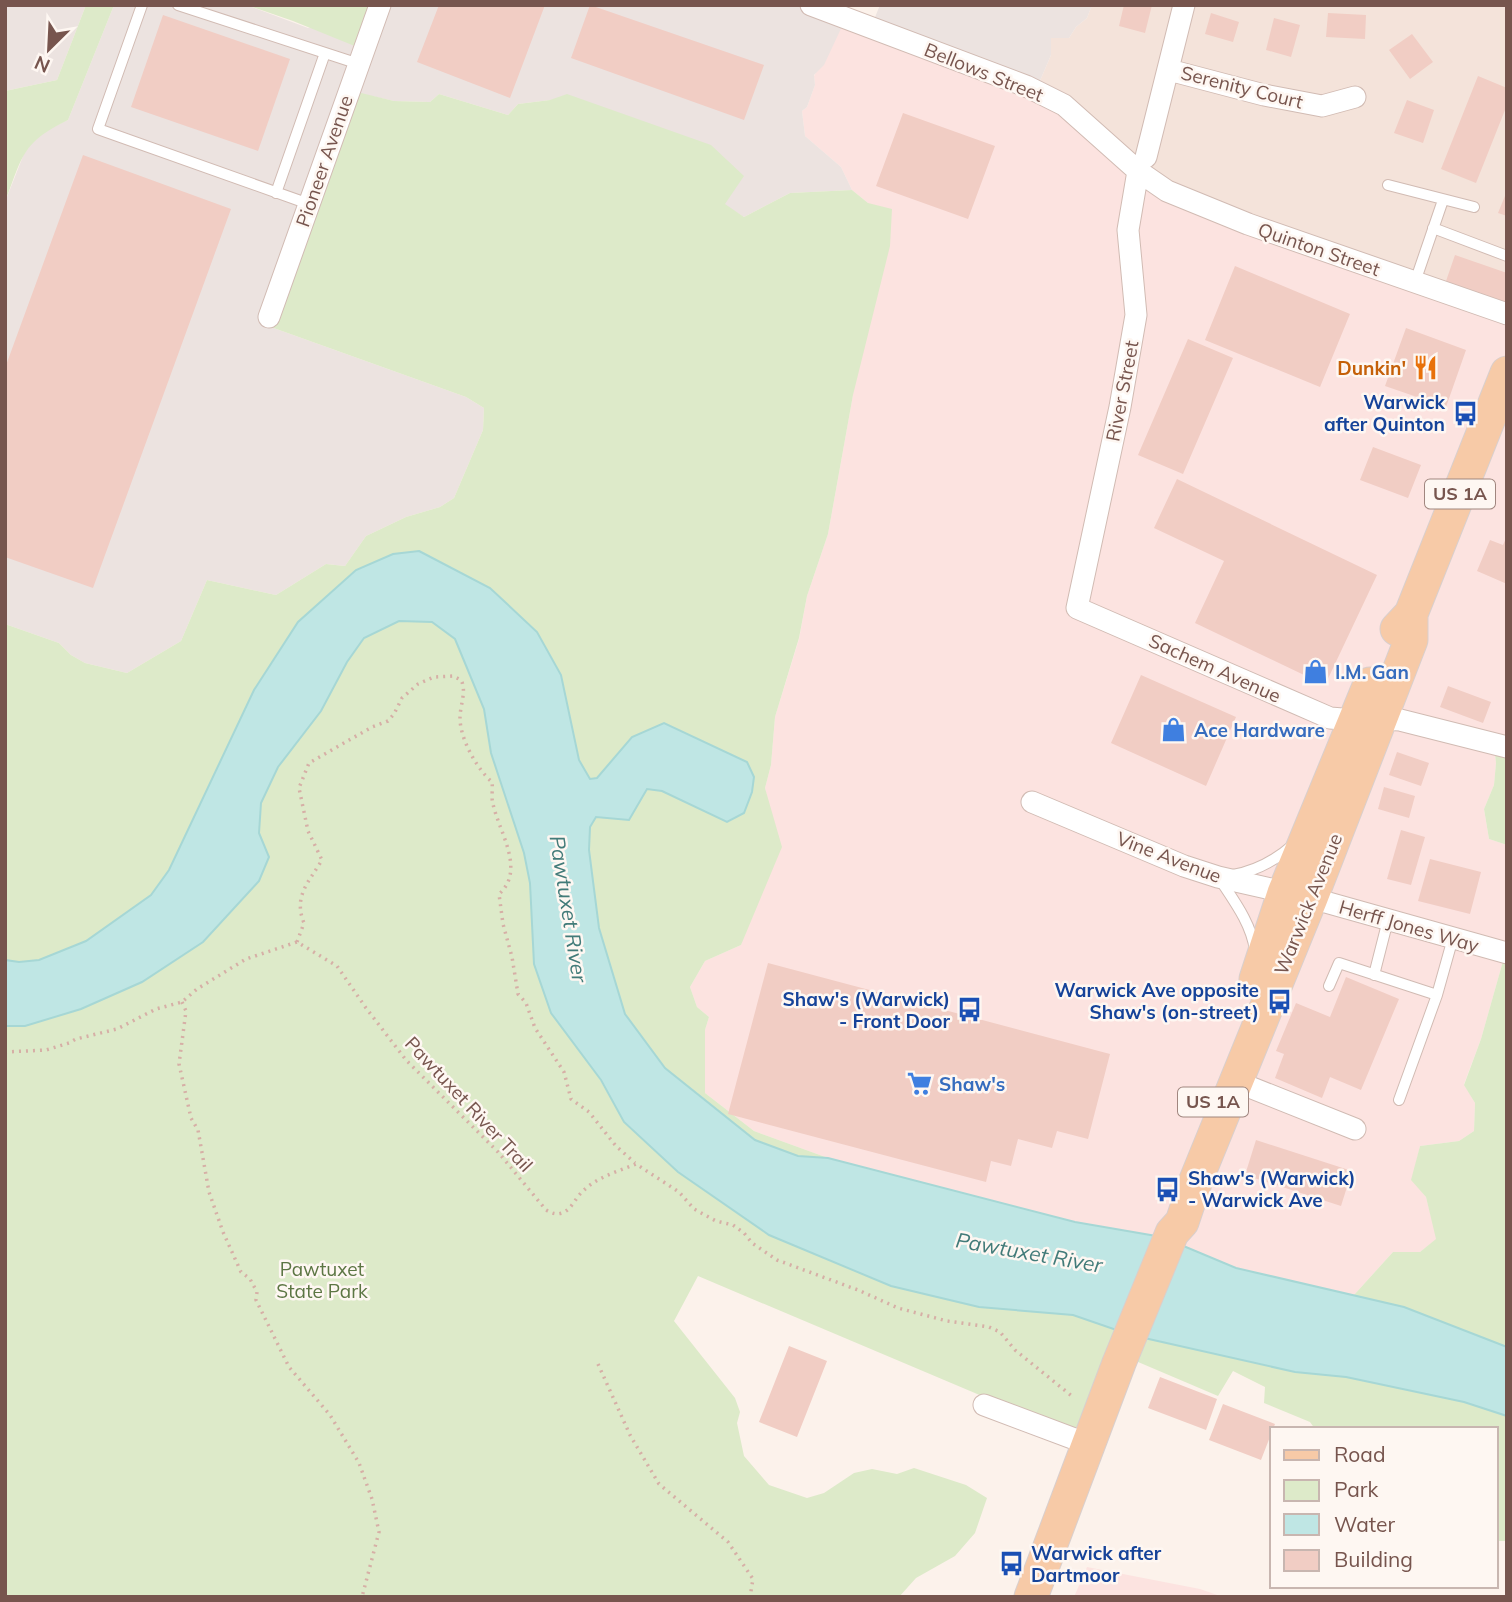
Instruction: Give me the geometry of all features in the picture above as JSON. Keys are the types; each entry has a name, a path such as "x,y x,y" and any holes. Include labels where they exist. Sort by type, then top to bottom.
{"main road":[{"name":"Warwick Avenue","path":"1171,1235 1170,1219 1259,971 1297,895 1367,720 1381,658 1396,630 1411,614 1501,408 1507,373"},
{"name":"Warwick Avenue","path":"1171,1235 1181,1222 1266,1006 1297,895 1308,832 1367,720"},
{"path":"1031,1597 1123,1352 1171,1235"}],"street":[{"name":"Pioneer Avenue","path":"269,317 380,5"},
{"name":"Bellows Street","path":"811,5 1026,86 1064,106 1142,164"},
{"name":"River Street","path":"1077,608 1120,407 1136,315 1128,230 1142,164 1184,5"},
{"name":"Serenity Court","path":"1169,69 1264,95 1322,106 1355,97"},
{"name":"Quinton Street","path":"1142,164 1167,191 1248,225 1507,314"},
{"name":"Sachem Avenue","path":"1077,608 1330,718 1400,720 1507,747"},
{"name":"Vine Avenue","path":"1032,802 1184,866 1218,877 1297,895"},
{"name":"Herff Jones Way","path":"1297,895 1507,953"},
{"path":"1237,1082 1355,1129"},
{"path":"984,1405 1088,1444"}],"lane":[{"path":"142,5 98,129 309,204"},
{"path":"178,5 359,64"},
{"path":"276,193 325,53"},
{"path":"1388,185 1474,207"},
{"path":"1415,282 1443,200"},
{"path":"1433,228 1507,256"},
{"path":"1259,971 1253,937 1239,908 1218,877 1246,872 1279,857 1308,832"},
{"path":"1374,975 1388,920"},
{"path":"1399,1100 1437,995 1453,938"},
{"path":"1329,986 1339,963 1437,995"}],"path":[{"path":"5,1052 58,1047 76,1039 117,1029 156,1009 182,1002 197,989 246,958 297,942 304,923 298,909 302,894 322,860 308,831 299,788 309,763 372,727 388,721 402,698 418,684 434,677 453,676 461,680 464,690 461,729 482,773 492,782 493,804 513,871 507,887 499,894 519,993 527,1003 535,1027 564,1072 571,1099 589,1112 636,1164 679,1192 694,1209 716,1221 733,1225 758,1248 777,1260 898,1308 947,1321 989,1327 1000,1332 1015,1350 1073,1398"},
{"name":"Pawtuxet River Trail","path":"297,942 337,966 406,1060 498,1152 546,1210 561,1213 601,1177 636,1164"},
{"path":"182,1002 186,1011 179,1064 191,1118 198,1130 200,1154 213,1208 241,1272 250,1279 257,1292 256,1300 289,1367 330,1415 359,1463 372,1499 379,1532 362,1597"},
{"path":"598,1364 630,1434 659,1483 728,1542 753,1579 750,1597"}],"shaded area":[{"path":"5,5 86,5 57,80 5,91"},
{"path":"114,5 247,5 308,28 378,5 833,5 845,20 824,65 814,75 815,85 807,107 802,111 805,136 841,167 852,190 790,193 744,217 550,100 518,104 508,115 439,94 430,102 394,101 349,91 268,326 466,397 484,408 483,430 454,498 440,507 406,517 366,536 345,566 326,564 276,595 207,580 181,641 127,673 85,663 71,655 59,643 5,624 5,202 27,146 43,132 68,120"},
{"path":"880,5 1092,5 1087,18 1076,27 1069,38 1051,38 1051,55 1036,90 871,27"},
{"path":"1092,5 1507,5 1507,317 1136,181 1036,90 1051,55 1050,38 1069,38 1076,27 1087,18"},
{"path":"845,20 1036,90 1136,181 1507,317 1507,749 1494,747 1494,785 1484,809 1489,839 1507,845 1507,947 1481,1039 1464,1084 1475,1103 1474,1131 1459,1141 1420,1146 1412,1179 1426,1197 1437,1239 1420,1252 1393,1252 1354,1295 1236,1268 1162,1237 1075,1222 828,1158 754,1131 705,1093 705,1030 709,1017 697,1007 690,987 705,961 741,945 771,816 765,788 771,765 775,717 799,639 807,596 828,534 853,395 868,203 852,190 841,167 805,136 802,111 807,107 815,85 814,76"},
{"path":"1087,1567 1200,1589 1223,1597 1074,1597"}],"green space":[{"path":"86,5 114,5 68,120 32,144 20,162 5,202 5,91 57,80"},
{"path":"247,5 378,5 362,49"},
{"path":"349,90 394,101 430,102 439,94 508,115 518,104 550,100 567,94 711,145 744,176 725,204 744,217 790,193 852,190 868,203 892,209 890,246 853,395 828,534 807,596 799,638 775,717 771,765 765,788 782,847 741,945 705,961 690,987 697,1007 709,1017 705,1030 705,1093 754,1131 828,1158 826,1159 798,1156 755,1140 665,1068 625,1014 599,928 589,850 590,827 596,817 647,789 662,791 728,822 744,813 754,777 632,737 597,779 590,780 579,760 561,675 537,632 490,588 298,622 254,690 169,870 151,895 86,941 39,960 5,960 5,624 59,643 71,655 85,663 127,673 181,641 207,580 276,595 326,564 345,566 366,536 406,517 440,507 454,498 483,430 484,408 466,397 268,326"},
{"name":"Pawtuxet State Park","path":"399,621 432,622 455,639 484,709 524,853 530,883 534,964 624,1122 678,1172 979,1307 1073,1315 1131,1335 1295,1372 1346,1377 1464,1402 1507,1416 1507,1541 1498,1541 1498,1427 1314,1427 1310,1422 1264,1403 1265,1387 1233,1371 1218,1396 1124,1356 1086,1440 698,1276 674,1321 735,1398 740,1412 737,1423 744,1456 769,1485 807,1498 824,1493 854,1473 872,1469 897,1474 914,1468 966,1485 987,1498 975,1533 955,1556 916,1578 899,1597 5,1597 5,1026 25,1026 81,1009 143,982 259,833 261,803 278,767 321,711 347,662 364,638"},
{"path":"1494,746 1507,749 1507,845 1489,839 1484,809 1494,785"},
{"path":"1507,947 1507,1347 1404,1307 1354,1295 1393,1252 1420,1252 1436,1239 1426,1197 1411,1180 1420,1146 1459,1141 1474,1131 1475,1103 1464,1085 1481,1039"}],"water":[{"name":"Pawtuxet River","path":"419,551 490,588 537,632 561,675 579,760 590,779 597,778 632,737 664,723 747,762 754,777 744,813 727,822 662,791 647,789 629,820 596,817 590,827 589,850 599,928 625,1014 665,1068 755,1140 798,1156 828,1158 1075,1222 1162,1237 1236,1268 1404,1307 1507,1347 1507,1416 1464,1402 1346,1377 1295,1372 1131,1335 1073,1315 979,1307 891,1286 769,1235 678,1172 624,1122 601,1080 551,1013 534,964 530,883 524,853 491,753 484,709 455,639 432,622 399,621 364,638 347,662 321,711 278,767 261,803 259,833 269,857 259,881 203,942 142,982 81,1009 25,1026 5,1026 5,960 39,960 86,941 151,895 169,870 254,690 298,622 356,570 393,554"}],"building":[{"path":"439,5 545,5 510,98 417,62"},
{"path":"590,5 764,65 744,120 571,58"},
{"path":"1124,5 1152,5 1145,33 1119,26"},
{"path":"1211,13 1239,22 1233,42 1205,34"},
{"path":"1328,13 1366,15 1365,39 1326,37"},
{"path":"163,15 290,59 258,151 131,107"},
{"path":"1274,18 1300,25 1291,57 1266,50"},
{"path":"1412,34 1433,62 1410,79 1389,50"},
{"path":"1478,76 1507,88 1507,105 1476,183 1441,169"},
{"path":"1407,100 1434,110 1423,143 1394,133"},
{"path":"903,113 995,146 968,219 876,186"},
{"path":"83,155 231,209 93,588 5,557 5,368"},
{"path":"1507,191 1507,216 1498,213"},
{"path":"1455,255 1507,273 1507,306 1445,284"},
{"path":"1235,266 1350,314 1320,387 1205,340"},
{"name":"Dunkin'","path":"1406,328 1466,350 1446,407 1385,386"},
{"path":"1188,339 1233,358 1183,474 1138,455"},
{"path":"1373,447 1421,465 1408,498 1360,480"},
{"path":"1177,479 1377,575 1325,685 1195,623 1224,561 1154,528"},
{"path":"1507,536 1507,584 1477,571 1490,540 1503,545"},
{"name":"Ace Hardware","path":"1141,675 1236,717 1206,786 1111,743"},
{"path":"1448,686 1491,702 1483,723 1440,707"},
{"path":"1397,752 1429,763 1421,786 1389,775"},
{"path":"1384,787 1415,796 1409,818 1378,809"},
{"path":"1401,830 1425,837 1411,885 1387,879"},
{"path":"1430,859 1481,872 1470,914 1418,901"},
{"name":"Shaw's","path":"768,963 1110,1054 1088,1139 1057,1131 1052,1148 1018,1139 1011,1166 991,1161 986,1182 728,1114"},
{"path":"1346,977 1399,999 1361,1090 1330,1077 1322,1098 1275,1078 1284,1054 1276,1051 1296,1003 1330,1017"},
{"path":"1256,1140 1352,1171 1341,1206 1245,1175"},
{"path":"789,1346 827,1361 797,1437 759,1422"},
{"path":"1160,1377 1217,1399 1206,1430 1148,1408"},
{"path":"1223,1404 1275,1424 1270,1427 1270,1437 1261,1460 1209,1440"}],"place":[{"name":"Dunkin'","path":"1426,368"},
{"name":"Warwick after Quinton","path":"1465,413"},
{"name":"I.M. Gan","path":"1315,672"},
{"name":"Ace Hardware","path":"1174,730"},
{"name":"Warwick Ave opposite Shaw's (on-street)","path":"1279,1001"},
{"name":"Shaw's (Warwick) - Front Door","path":"970,1010"},
{"name":"Shaw's","path":"919,1084"},
{"name":"Shaw's (Warwick) - Warwick Ave","path":"1168,1189"},
{"name":"Warwick after Dartmoor","path":"1011,1564"}]}
